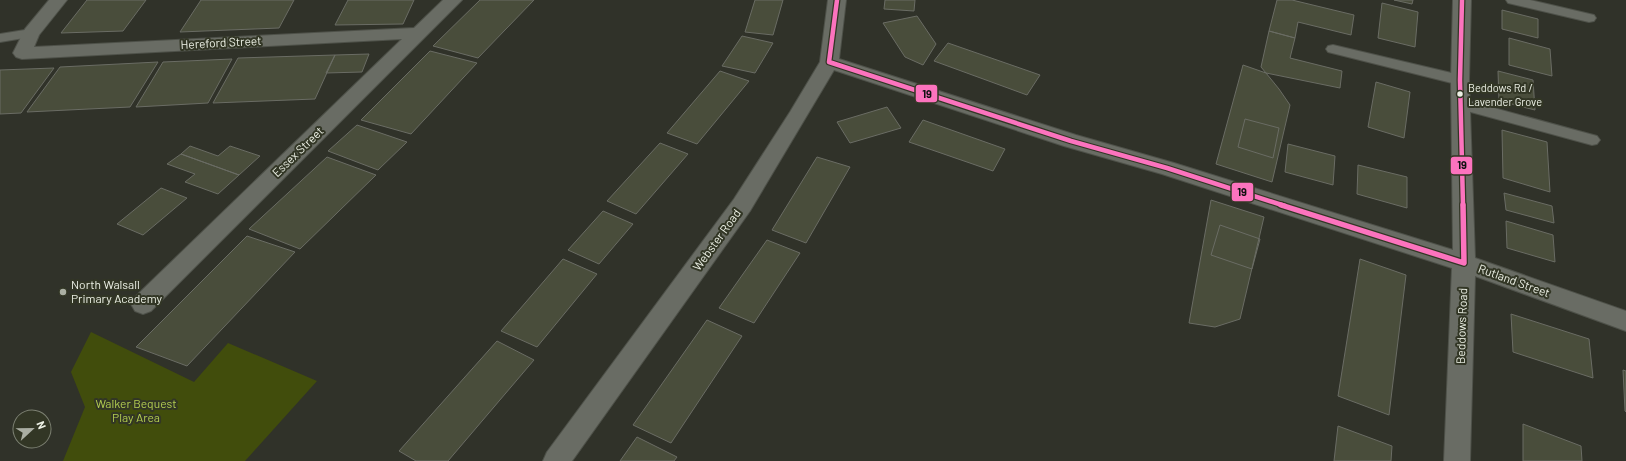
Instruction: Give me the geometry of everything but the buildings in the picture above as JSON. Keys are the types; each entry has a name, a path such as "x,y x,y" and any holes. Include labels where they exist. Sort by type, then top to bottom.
{"street":[{"path":"31,33 58,0"},
{"name":"Essex Street","path":"143,304 453,0"},
{"name":"Webster Road","path":"556,461 742,205 829,62 837,0"},
{"name":"Beddows Road","path":"1457,461 1464,263 1460,80 1462,0"},
{"name":"Hereford Street","path":"31,33 22,53 419,33"},
{"name":"Rutland Street","path":"829,62 1071,141 1167,168 1464,263 1626,321"}],"lane":[{"path":"1513,0 1589,18"},
{"path":"0,38 31,33"},
{"path":"1333,49 1460,80"},
{"path":"1461,104 1592,140"}],"green space":[{"name":"Walker Bequest Play Area","path":"91,332 194,382 228,343 317,381 245,461 63,461 85,407 71,372"}],"transit line":[{"name":"19","path":"837,0 829,62 1071,141 1167,168 1464,263 1460,80 1462,0"}],"place":[{"name":"Beddows Rd / Lavender Grove","path":"1460,94"},
{"name":"North Walsall Primary Academy","path":"63,292"}]}
